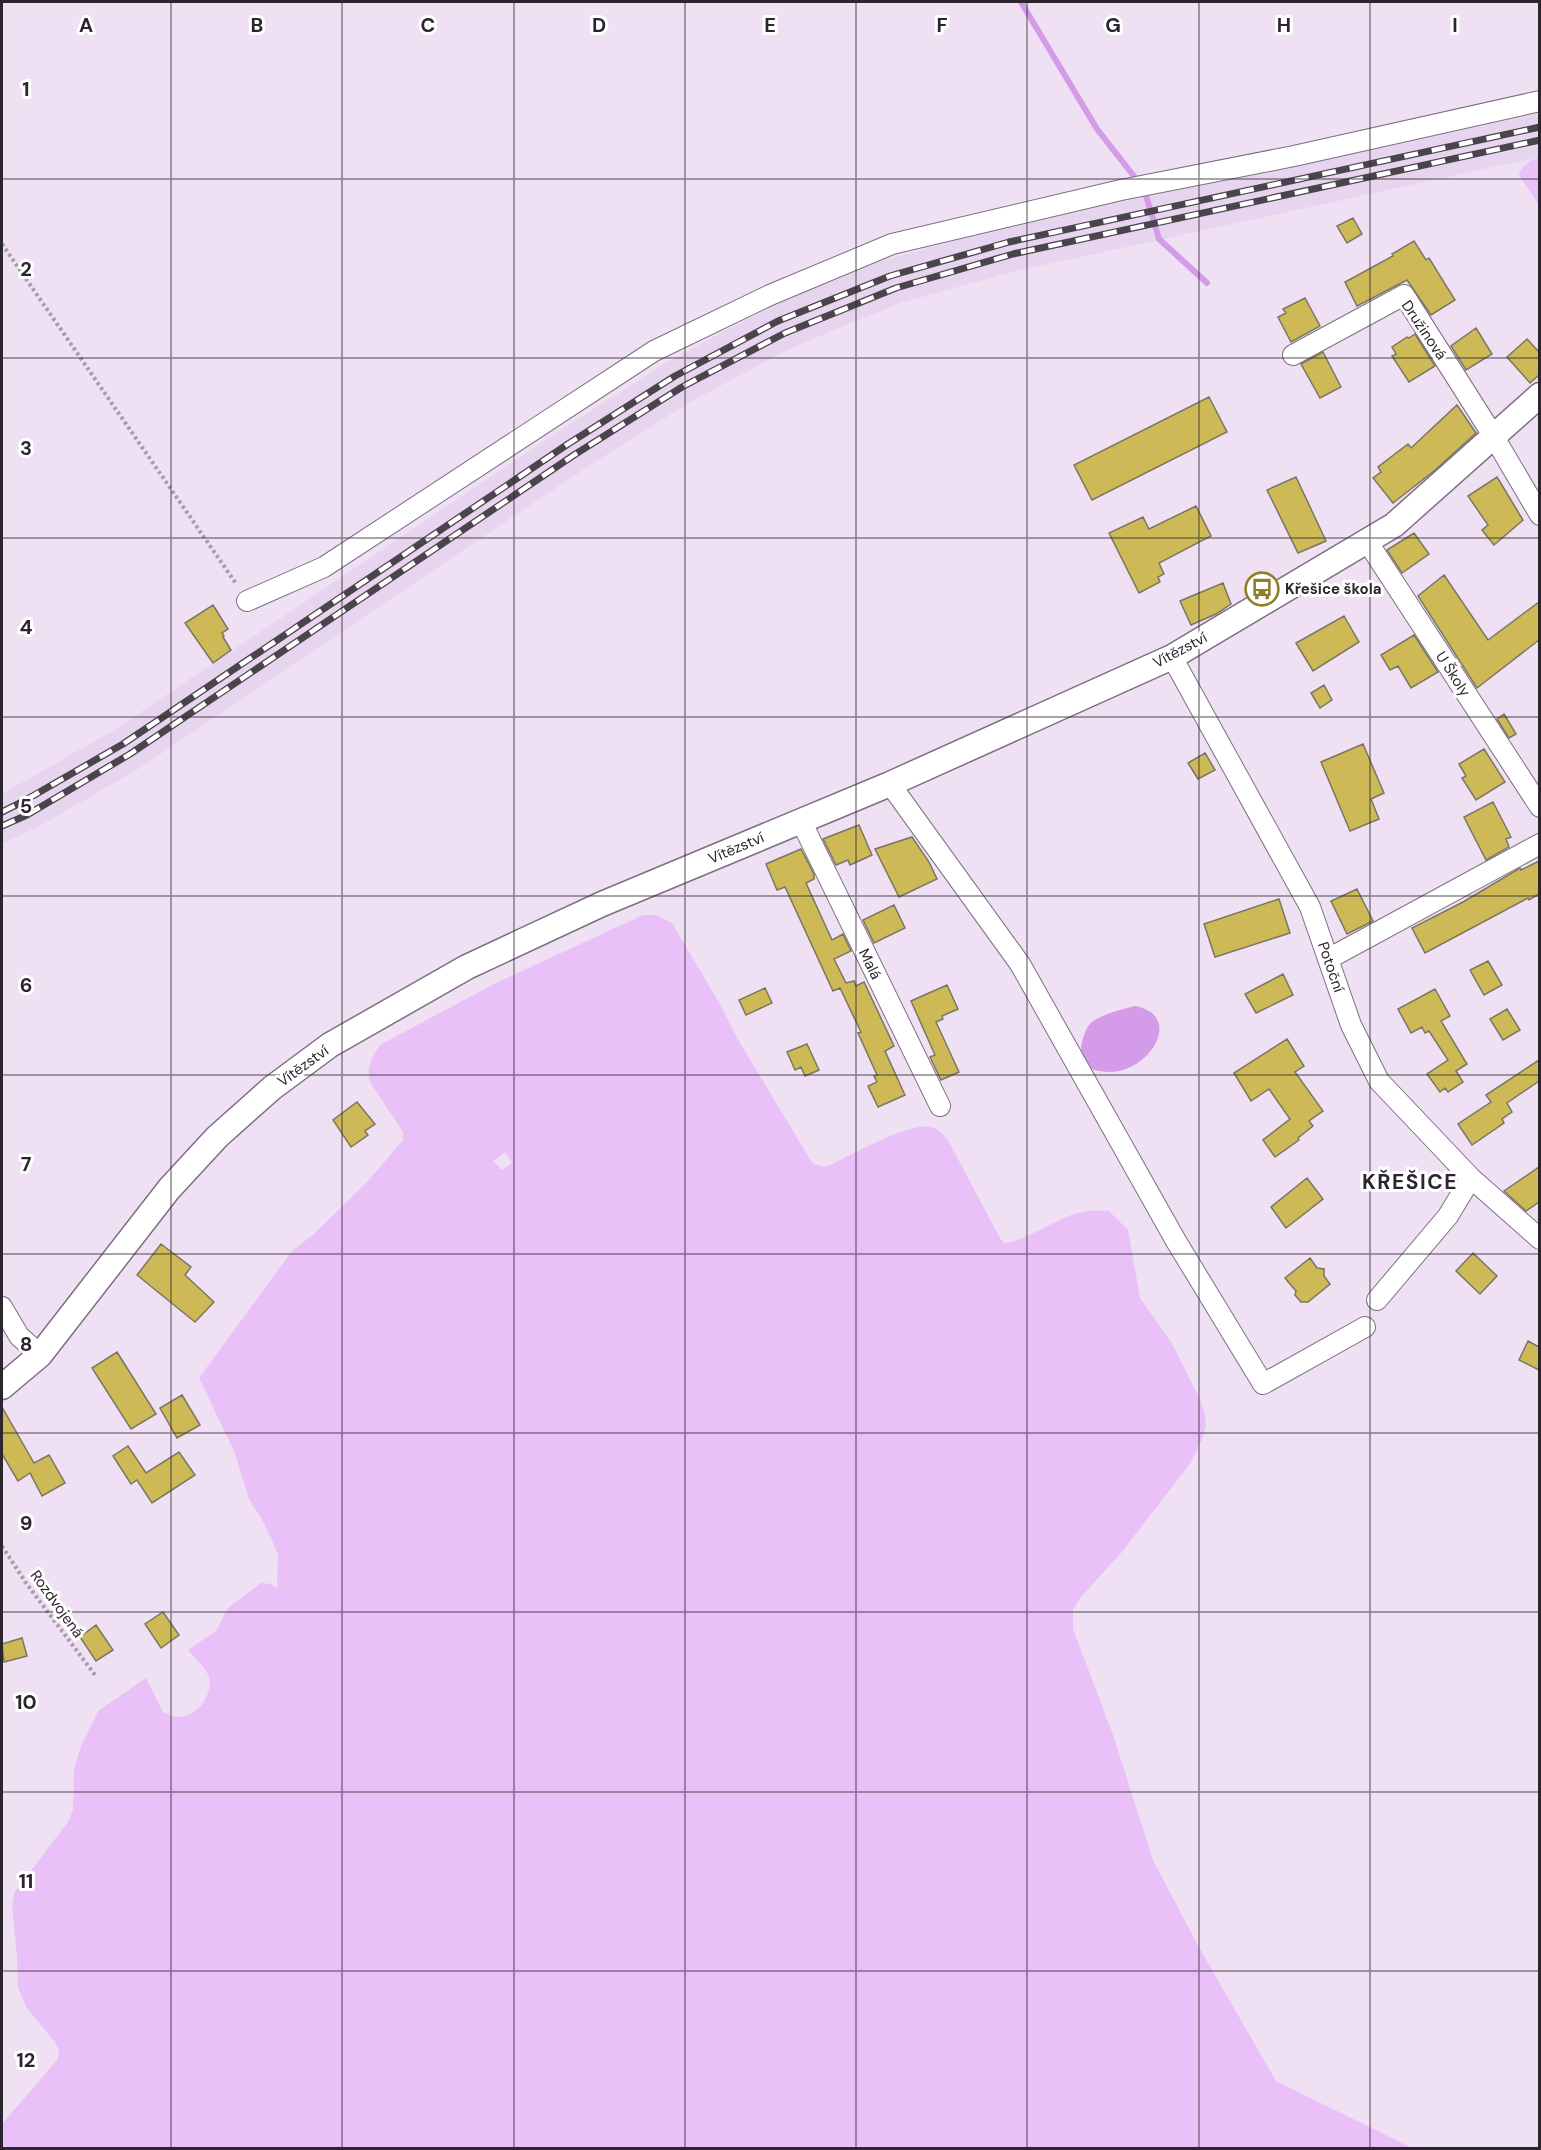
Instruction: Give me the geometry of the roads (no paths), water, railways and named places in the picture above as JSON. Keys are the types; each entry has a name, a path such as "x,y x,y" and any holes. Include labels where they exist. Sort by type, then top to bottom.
{"main road":[{"name":"Vítězství","path":"2,1387 40,1355 169,1189 217,1137 272,1088 330,1045 467,967 602,904 890,784 1173,657 1394,525 1539,395"}],"street":[{"path":"248,601 324,567 654,351 770,295 892,244 1121,190 1294,156 1539,100"},
{"name":"Družinová","path":"1293,355 1404,295 1494,437"},
{"path":"1494,437 1539,515"},
{"name":"U Školy","path":"1367,541 1539,807"},
{"name":"Potoční","path":"1173,657 1310,907 1351,1025 1379,1081 1471,1178 1539,1239"},
{"path":"890,784 1020,964 1176,1241 1263,1384 1365,1327"},
{"name":"Malá","path":"801,821 940,1106"},
{"path":"1328,959 1539,844"},
{"path":"1377,1300 1448,1216 1471,1178"},
{"path":"2,1307 19,1336 40,1355"}],"waterway":[{"path":"1021,2 1097,129 1144,189 1159,239 1207,283"}],"railway":[{"path":"2,812 123,744 568,444 675,376 778,321 890,276 1009,242 1540,127"},
{"path":"2,826 27,815 130,754 574,455 682,387 785,333 896,288 1013,254 1540,140"}],"place":[{"name":"Křešice škola","path":"1262,589"}],"district":[{"name":"KŘEŠICE","path":"1410,1182"}]}
